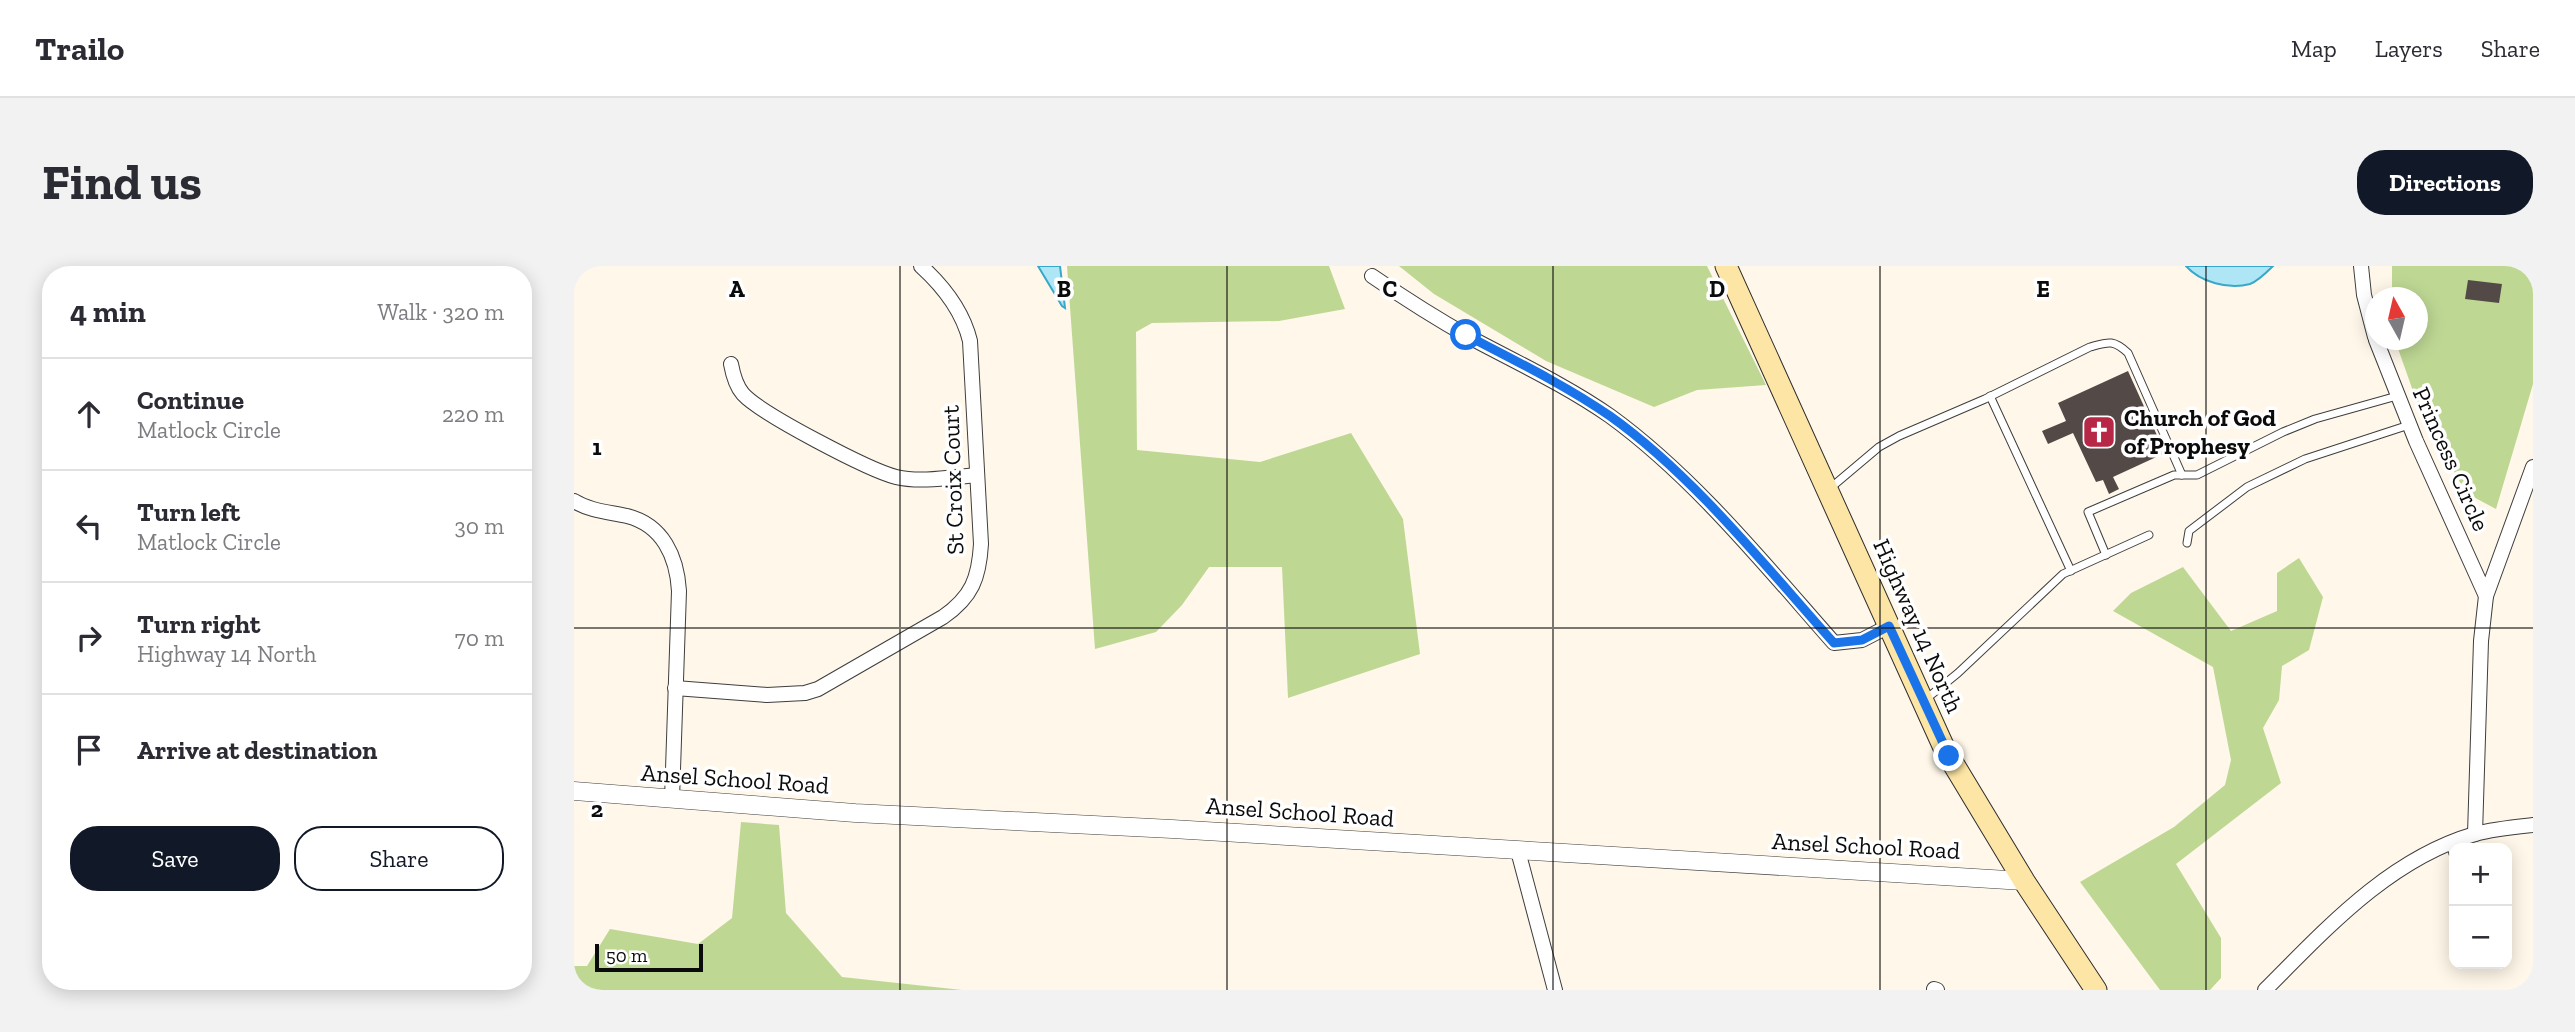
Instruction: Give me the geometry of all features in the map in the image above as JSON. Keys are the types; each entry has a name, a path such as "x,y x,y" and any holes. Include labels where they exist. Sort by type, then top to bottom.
{"main road":[{"name":"Highway 14 North","path":"1726,266 1945,750 2024,880 2096,990"}],"street":[{"name":"St Croix Court","path":"675,688 767,695 806,694 953,610 972,587 979,567 981,544 971,355 967,330 957,309 921,266"},
{"name":"Princess Circle","path":"2361,266 2365,299"},
{"path":"1372,276 1466,335 1569,390 1641,440 1693,489 1834,643 1862,640 1889,626"},
{"name":"Princess Circle","path":"2380,350 2409,425 2486,596"},
{"path":"731,364 743,394 763,410 886,474 912,479 977,475"},
{"name":"Princess Circle","path":"2475,834 2481,641 2486,596 2533,467"},
{"path":"574,502 644,523 657,532 674,559 678,583 672,799"},
{"name":"Ansel School Road","path":"574,791 855,813 1172,828 2024,880"},
{"path":"2462,843 2475,834 2533,825"},
{"path":"1518,851 1555,990"},
{"path":"2265,990 2338,918 2377,885 2413,862 2449,851"}],"lane":[{"path":"1828,490 1889,442 2090,347 2108,342 2119,344 2128,353 2182,475"},
{"path":"1990,396 2070,571"},
{"path":"2106,555 2088,512 2174,475 2197,475 2315,419 2397,396"},
{"path":"2187,543 2189,531 2247,486 2305,459 2409,425"},
{"path":"1923,701 1958,673 2063,574 2149,535"}],"green space":[{"path":"1067,266 1329,266 1345,309 1279,321 1152,323 1136,332 1137,450 1260,462 1351,433 1403,519 1420,654 1288,698 1282,567 1209,567 1182,605 1156,632 1095,649"},
{"path":"1399,266 1707,266 1766,385 1697,390 1654,407 1546,361 1434,294"},
{"path":"2392,266 2533,266 2533,384 2496,509 2466,493 2420,411 2399,350 2428,350 2428,287 2392,287"},
{"path":"2299,558 2323,597 2309,650 2282,666 2279,700 2263,728 2281,783 2176,864 2221,938 2221,978 2210,990 2160,990 2080,882 2174,827 2225,785 2231,760 2213,667 2113,611 2131,593 2183,567 2231,631 2277,611 2277,573"},
{"path":"741,822 779,825 786,913 842,977 962,990 574,990 574,966 587,966 610,929 698,944 732,918"}],"water":[{"path":"1038,266 1060,266 1065,308 1062,306"},
{"path":"2186,266 2273,266 2253,283 2233,286 2207,280"}],"building":[{"path":"2468,280 2502,284 2499,303 2465,299"},
{"name":"Church of God of Prophesy","path":"2128,371 2165,453 2113,477 2119,489 2109,494 2103,480 2096,482 2073,433 2048,444 2042,431 2066,421 2058,403"}],"place":[{"name":"Church of God of Prophesy","path":"2099,432"}],"route":[{"path":"1466,335 1569,390 1641,440 1693,489 1834,643 1862,640 1889,626 1949,756"}]}
